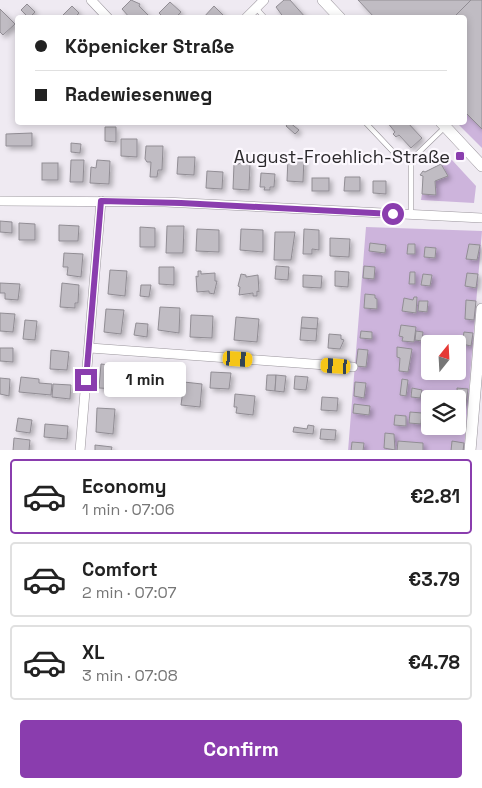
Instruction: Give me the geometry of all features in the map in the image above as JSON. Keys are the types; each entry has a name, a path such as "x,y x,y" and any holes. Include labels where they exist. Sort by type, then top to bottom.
{"street":[{"path":"91,0 105,15"},
{"path":"249,15 264,0"},
{"path":"323,0 337,15"},
{"path":"443,125 482,166"},
{"path":"0,201 181,203 482,218"},
{"path":"80,450 101,201"},
{"path":"470,450 482,309"},
{"path":"90,348 352,367"}],"lane":[{"path":"256,8 262,15"},
{"path":"368,125 398,157 411,160"},
{"path":"410,215 411,160 443,125"}],"shaded area":[{"path":"467,114 482,129 482,148 459,125 467,125"},
{"path":"452,160 476,186 474,203 421,200 422,194 436,195 435,181 448,176 441,164"},
{"path":"366,227 482,231 466,426 466,390 421,390 421,435 465,435 464,450 348,450"}],"building":[{"path":"131,0 140,4 139,6 148,15 127,15 122,9"},
{"path":"284,0 290,0 303,15 282,15 276,7"},
{"path":"358,0 471,0 456,15 372,15"},
{"path":"471,0 482,0 482,129 467,114 467,15 456,15"},
{"path":"170,2 181,12 178,15 161,15 159,13"},
{"path":"27,4 35,12 32,15 26,15 21,10"},
{"path":"72,6 79,13 77,15 63,15"},
{"path":"214,6 223,15 206,15"},
{"path":"0,9 15,24 3,35 0,32"},
{"path":"293,125 299,130 295,134 286,126"},
{"path":"389,125 410,125 422,138 411,148 399,135 396,137 393,134 395,132"},
{"path":"105,127 116,127 116,142 105,141"},
{"path":"32,133 32,146 6,146 6,134"},
{"path":"121,139 137,139 137,157 121,156"},
{"path":"71,143 81,144 80,153 71,152"},
{"path":"146,146 163,146 162,170 158,170 157,177 150,177 151,162 147,162 145,159"},
{"path":"178,157 195,157 194,175 177,174"},
{"path":"288,157 304,158 303,182 287,181"},
{"path":"71,160 84,160 83,182 70,182"},
{"path":"97,160 110,161 109,184 90,183 91,167 96,168"},
{"path":"242,161 250,165 249,190 233,189 234,164 239,164"},
{"path":"42,163 58,163 58,180 42,180"},
{"path":"441,164 448,176 435,181 436,195 422,194 423,176 420,175 423,171 425,172"},
{"path":"207,171 223,172 222,189 206,188"},
{"path":"261,173 275,174 274,187 270,187 270,190 264,190 265,187 260,187"},
{"path":"345,177 360,177 360,191 344,191"},
{"path":"312,178 329,178 329,191 312,191"},
{"path":"373,181 386,181 386,194 373,193"},
{"path":"0,221 12,222 12,233 0,232"},
{"path":"19,223 35,224 35,240 19,240"},
{"path":"59,225 79,226 78,241 59,241"},
{"path":"167,226 184,226 183,253 166,253"},
{"path":"140,227 155,228 155,247 140,247"},
{"path":"197,229 219,230 219,252 196,251"},
{"path":"241,229 263,230 263,252 240,250"},
{"path":"304,229 319,230 319,250 312,249 312,254 303,254"},
{"path":"275,232 295,232 291,260 274,260"},
{"path":"330,238 350,239 349,257 330,256"},
{"path":"370,243 386,245 385,253 369,251"},
{"path":"408,244 415,244 415,254 407,254"},
{"path":"469,244 480,245 477,260 466,259"},
{"path":"425,247 436,248 435,258 424,257"},
{"path":"64,253 83,254 81,277 67,275 68,267 63,267"},
{"path":"276,266 289,267 288,280 275,279"},
{"path":"364,266 375,267 374,279 363,278"},
{"path":"159,267 174,267 174,285 159,284"},
{"path":"110,270 127,271 125,296 108,294"},
{"path":"198,271 201,271 201,274 215,273 215,281 217,281 214,294 209,293 209,291 197,292 196,276 198,277"},
{"path":"335,271 349,272 348,287 335,286"},
{"path":"410,272 415,272 415,284 409,284"},
{"path":"467,273 478,274 476,288 465,286"},
{"path":"241,274 246,275 246,277 258,275 259,292 257,291 257,296 253,296 253,293 239,295 240,287 238,286"},
{"path":"423,274 432,275 430,286 421,285"},
{"path":"303,275 322,276 321,288 303,287"},
{"path":"0,283 20,284 18,300 5,299 5,293 0,293"},
{"path":"62,283 79,285 78,303 75,303 75,308 60,307"},
{"path":"141,285 151,285 149,297 140,296"},
{"path":"365,294 375,295 377,309 364,308"},
{"path":"414,297 417,297 416,313 402,311 404,298 413,300"},
{"path":"466,300 476,301 474,320 465,319"},
{"path":"419,301 428,301 427,312 418,311"},
{"path":"160,307 180,308 179,333 158,330"},
{"path":"106,309 124,310 121,334 104,332"},
{"path":"0,313 15,314 13,332 0,331"},
{"path":"191,315 213,316 212,338 190,337"},
{"path":"236,317 259,319 257,342 234,340"},
{"path":"302,317 318,318 317,329 301,328"},
{"path":"25,320 37,321 35,340 23,339"},
{"path":"136,323 148,324 147,337 134,335"},
{"path":"401,325 416,327 414,342 402,341 403,337 399,336"},
{"path":"301,328 317,329 316,341 300,340"},
{"path":"361,331 372,332 372,339 360,338"},
{"path":"416,331 423,332 421,341 415,340"},
{"path":"464,332 473,333 471,346 466,345 466,335 464,335"},
{"path":"329,334 341,335 341,339 344,340 340,349 328,348"},
{"path":"397,347 412,349 408,372 399,371 400,358 397,357"},
{"path":"0,348 13,348 13,362 0,361"},
{"path":"358,349 368,350 366,367 356,366"},
{"path":"51,350 69,352 67,370 50,369"},
{"path":"101,364 119,366 117,389 99,388"},
{"path":"158,367 175,368 175,385 157,384"},
{"path":"211,372 231,373 229,389 210,388"},
{"path":"267,375 276,375 275,391 266,390"},
{"path":"276,375 286,376 284,392 275,391"},
{"path":"295,376 308,377 306,390 294,389"},
{"path":"21,377 39,379 39,383 52,384 51,395 19,392"},
{"path":"0,378 10,379 9,396 0,394"},
{"path":"402,379 408,380 406,396 400,395"},
{"path":"184,382 202,384 200,407 181,405"},
{"path":"355,382 366,383 364,398 354,396"},
{"path":"53,384 71,385 70,399 52,397"},
{"path":"412,388 422,390 420,398 411,397"},
{"path":"457,388 468,389 466,404 466,390 457,390"},
{"path":"235,394 255,396 253,415 236,413 237,407 234,407"},
{"path":"322,397 338,398 337,411 321,410"},
{"path":"354,404 370,406 369,415 353,413"},
{"path":"97,408 115,409 113,434 96,432"},
{"path":"410,412 421,413 421,424 409,423"},
{"path":"395,415 406,416 406,426 394,425"},
{"path":"18,418 32,420 30,433 16,431"},
{"path":"45,424 68,426 67,439 44,437"},
{"path":"308,425 314,426 313,434 293,432 294,427 307,429"},
{"path":"321,429 336,430 335,440 320,439"},
{"path":"385,433 394,434 395,450 384,448"},
{"path":"14,438 30,440 29,450 13,450"},
{"path":"398,441 423,443 423,450 397,450"},
{"path":"452,441 464,443 463,450 451,450"},
{"path":"352,442 364,443 363,450 351,450"},
{"path":"95,445 112,447 111,450 95,450"}],"place":[{"name":"August-Froehlich-Straße","path":"460,156"}],"route":[{"path":"86,380 101,201 181,203 393,214"}]}
